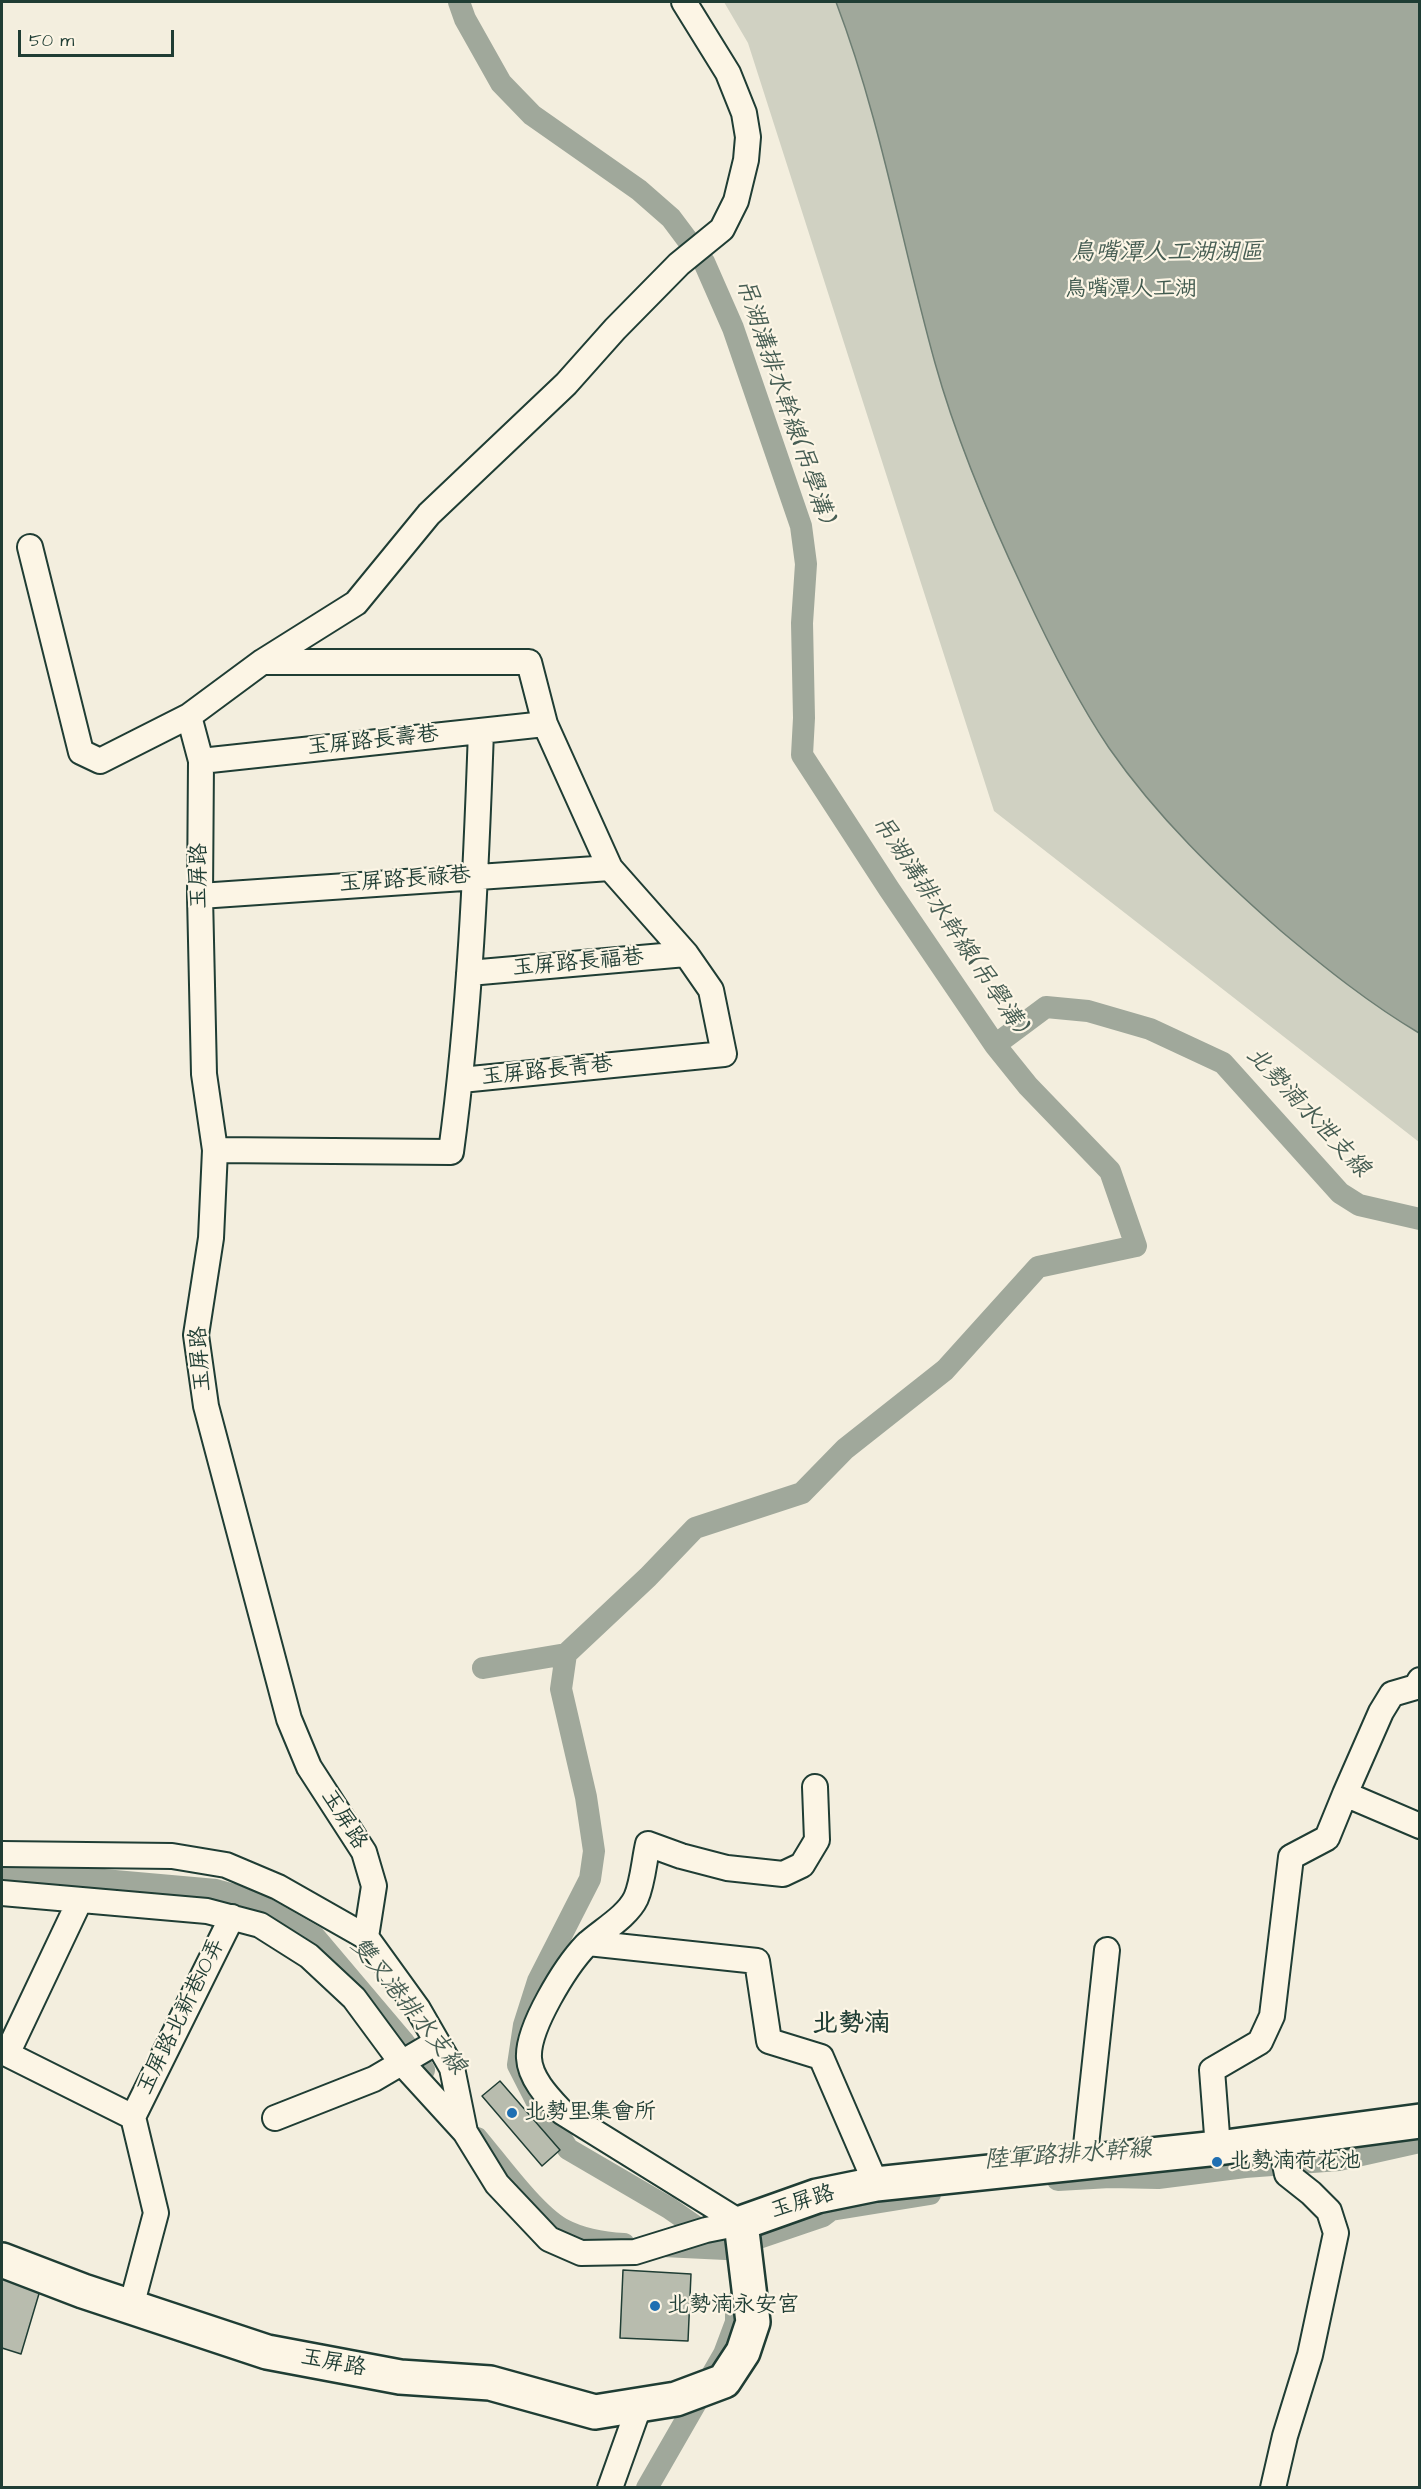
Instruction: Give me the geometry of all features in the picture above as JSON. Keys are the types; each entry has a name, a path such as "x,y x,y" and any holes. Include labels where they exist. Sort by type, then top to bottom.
{"street":[{"path":"30,547 81,752 100,761 189,716 262,662 356,603 429,514 566,384 615,329 679,264 722,229 738,191 746,160 748,136 744,113 728,74 684,2"},
{"path":"262,662 529,662 545,724 610,868 686,954"},
{"name":"玉屏路","path":"189,716 201,761 200,896 204,1074 215,1150 211,1238 196,1335 206,1406 289,1719 309,1767 364,1852 374,1886 366,1937"},
{"name":"玉屏路長壽巷","path":"201,761 545,724"},
{"path":"461,1080 476,876 481,731"},
{"name":"玉屏路長祿巷","path":"200,896 610,868"},
{"name":"玉屏路長福巷","path":"469,973 686,954"},
{"name":"玉屏路長青巷","path":"215,1150 451,1152 461,1080 724,1054 711,990 686,954"},
{"path":"1218,2148 1212,2070 1260,2042 1272,2016 1291,1857 1327,1838 1381,1712 1392,1694 1416,1687 1419,1680"},
{"path":"732,2231 688,2190 572,2118 540,2087 529,2058 536,2024 568,1966 636,1899 648,1844 681,1857 727,1868 783,1874 802,1865 817,1840 815,1787"},
{"path":"1345,1794 1419,1826"},
{"name":"玉屏路","path":"2,1854 172,1856 226,1864 278,1887 366,1937 418,2009 452,2068 465,2132 497,2184 549,2239 581,2253 635,2252 732,2231 817,2196 876,2184 1084,2164 1280,2141 1419,2121"},
{"path":"2,1893 207,1911 260,1925 309,1956 354,1998 402,2063 465,2132"},
{"path":"80,1900 7,2054 133,2117 156,2213 131,2307"},
{"name":"玉屏路北新巷10弄","path":"133,2117 232,1917"},
{"path":"588,1944 757,1961 769,2041 821,2057 876,2184"},
{"path":"1084,2164 1107,1950"},
{"path":"275,2118 374,2079 437,2042"},
{"path":"1273,2487 1285,2436 1310,2355 1336,2233 1329,2211 1287,2174 1280,2141"},
{"name":"玉屏路","path":"2,2260 131,2307 267,2352 400,2377 490,2383 595,2412 676,2399 724,2381 743,2352 753,2322 732,2231"},
{"path":"610,2487 640,2404"}],"green space":[{"name":"鳥嘴潭人工湖湖區","path":"724,2 1419,2 1419,1142 994,811 748,43"}],"water":[{"name":"鳥嘴潭人工湖湖區","path":"836,2 1419,2 1419,1033 1365,998 1314,958 1257,910 1189,845 1147,798 1109,748 1074,691 998,535 953,422 935,363 866,91"}],"building":[{"name":"北勢里集會所","path":"500,2081 560,2150 542,2166 482,2096"},
{"name":"北勢湳永安宮","path":"623,2270 691,2274 688,2341 620,2338"},
{"path":"2,2275 41,2287 21,2354 2,2348"}],"waterway":[{"name":"吊湖溝排水幹線(吊學溝)","path":"459,2 465,19 501,83 532,115 639,190 671,218 704,262 733,328 801,526 806,564 802,623 804,718 802,755 889,889 995,1045 1028,1086 1110,1171 1136,1246 1038,1267 945,1370 845,1449 802,1493 695,1528 648,1577 566,1654 483,1668"},
{"name":"北勢湳水泄支線","path":"995,1045 1046,1007 1088,1011 1150,1029 1223,1063 1340,1193 1359,1205 1420,1219"},
{"name":"吊湖溝排水幹線(吊學溝)","path":"566,1654 561,1689 586,1797 594,1851 590,1879 538,1981 524,2025 518,2065 541,2110 568,2149 669,2208 715,2240"},
{"name":"雙叉港排水支線","path":"2,1871 216,1890 249,1899 315,1937 403,2041 424,2070"},
{"name":"雙叉港排水支線","path":"477,2138 517,2187 551,2222 584,2238 624,2244"},
{"name":"陸軍路排水幹線","path":"1058,2180 1110,2177 1158,2178 1245,2167 1339,2160 1420,2142"},
{"name":"陸軍路排水幹線","path":"663,2246 726,2249 823,2216 831,2210 930,2194"},
{"name":"吊湖溝排水幹線(吊學溝)","path":"647,2488 724,2354 736,2322 736,2302"}],"place":[{"name":"北勢里集會所","path":"512,2113"},
{"name":"北勢湳荷花池","path":"1217,2162"},
{"name":"北勢湳永安宮","path":"655,2306"}],"district":[{"name":"北勢湳","path":"851,2026"}],"park label":[{"name":"鳥嘴潭人工湖","path":"1131,290"}]}
